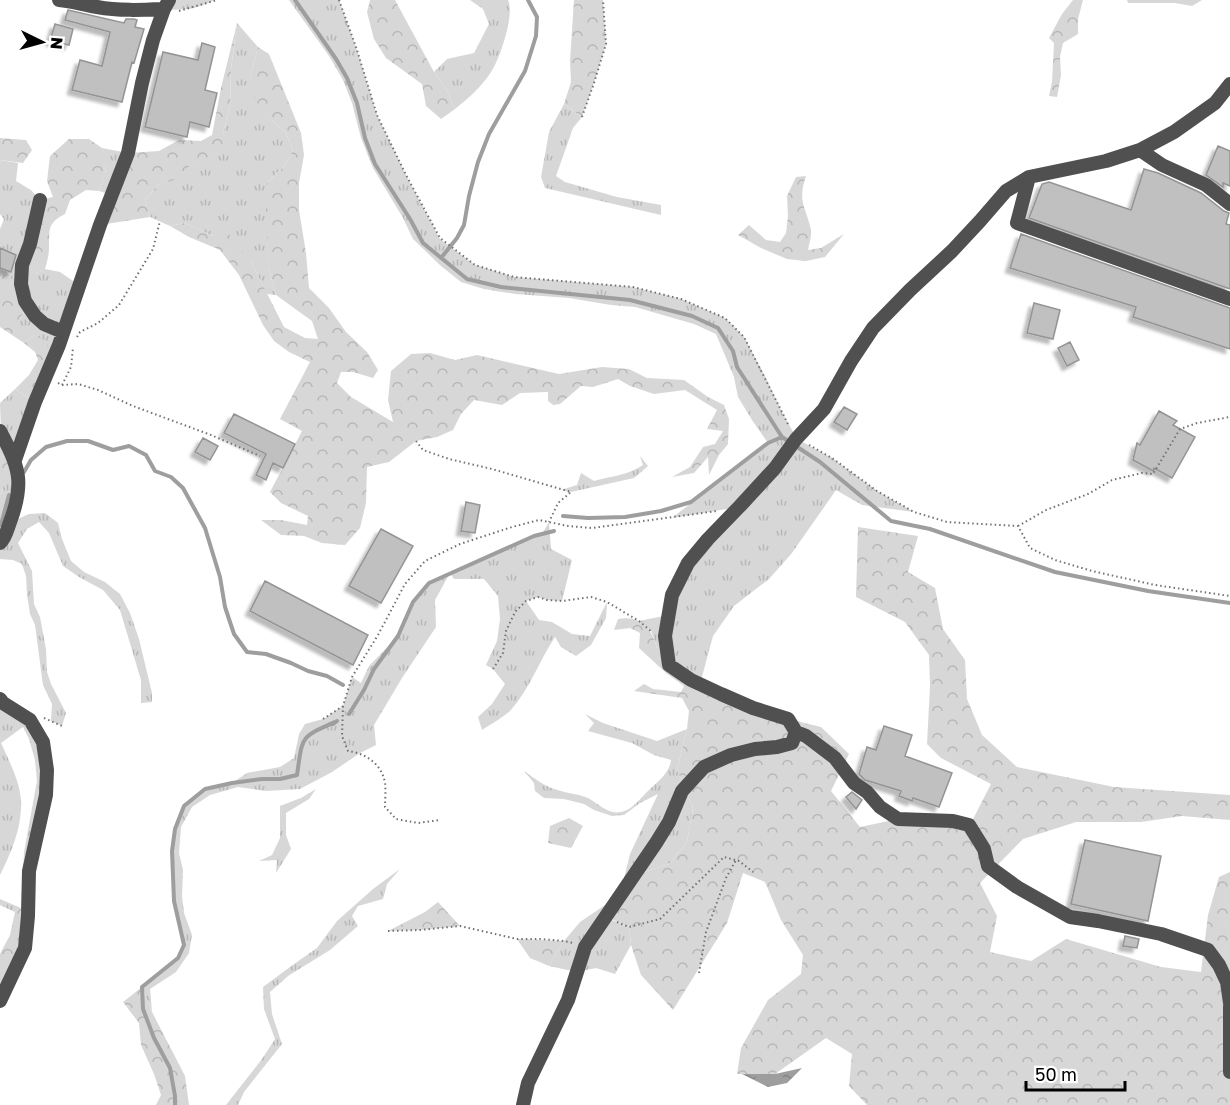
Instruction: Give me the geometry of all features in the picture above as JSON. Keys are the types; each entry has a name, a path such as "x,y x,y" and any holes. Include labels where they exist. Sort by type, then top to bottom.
{"street":[{"path":"59,0 129,11 167,5"},
{"path":"15,460 128,153 153,40 167,5"},
{"path":"1230,84 1215,103 1174,132 1140,150 1106,161 1029,177 1006,191 952,251 873,328 824,409 775,468 688,563 672,595 665,636 669,665 692,680 753,708 788,719 796,732 806,736 835,758 854,783 867,792 880,807 898,819 953,820 969,825 984,849 988,866 1017,887 1070,917 1161,934 1208,950 1219,965 1227,982 1230,1004 1230,1072"},
{"path":"1140,150 1162,165 1206,185 1230,204"},
{"path":"1029,177 1017,223 1230,299"},
{"path":"40,200 30,244 22,265 21,284 25,302 34,316 44,324 63,332"},
{"path":"0,431 15,460 19,487 17,505 4,539 0,543"},
{"path":"0,699 30,720 43,742 47,770 46,795 29,871 25,948 0,1001"},
{"path":"523,1105 528,1083 568,1000 585,947 665,829 682,791 704,767 731,755 792,743 796,732"}],"path":[{"path":"167,5 179,11 217,0"},
{"path":"339,0 377,115 440,238 475,265 514,277 633,288 681,299 725,318 744,337 797,439 832,458 877,490 914,512 947,522 1018,526 1046,510 1088,494 1112,480 1142,473 1154,474 1180,429 1197,423 1230,417"},
{"path":"582,117 606,44 603,0"},
{"path":"62,385 71,368 74,344 80,332 98,323 119,305 153,249 159,221"},
{"path":"46,376 62,385 78,384 98,390 260,456"},
{"path":"416,441 423,450 449,459 571,492 558,503 549,522"},
{"path":"440,820 418,823 396,819 385,807 385,782 377,765 360,753 348,751 342,736 343,706 352,677 405,584 425,561 460,544 539,520 592,528 717,511"},
{"path":"1018,526 1030,548 1055,560 1155,585 1230,596"},
{"path":"493,669 503,653 506,631 515,612 526,601 538,597 562,601 591,597 607,602 639,621 651,631 657,648 667,651"},
{"path":"323,719 343,706"},
{"path":"605,916 629,927 660,920 724,857 739,861 753,872"},
{"path":"699,973 706,932 726,878 736,860"},
{"path":"388,931 460,926 517,939 564,941 585,947"}],"green space":[{"path":"169,0 214,0 190,9 164,9"},
{"path":"289,0 339,0 377,115 440,239 475,265 514,277 633,287 681,299 725,318 744,337 797,439 832,458 877,491 914,512 862,505 836,490 792,553 769,579 734,606 713,636 700,684 657,648 651,631 639,621 668,615 672,595 739,507 672,518 768,443 738,397 734,377 716,334 694,324 635,307 569,298 515,294 484,289 461,282 413,239 373,168 343,80 329,56"},
{"path":"370,0 395,0 455,109 441,119 426,106 422,84 386,58 374,39 367,12"},
{"path":"470,0 508,0 510,15 495,66 475,92 455,109 446,89 434,72 447,59 474,53 489,24 483,9"},
{"path":"574,0 603,0 606,44 582,117 564,104 571,82"},
{"path":"1073,0 1083,0 1078,19 1078,34 1063,43 1057,97 1049,96 1054,43 1049,38 1062,14"},
{"path":"1127,0 1202,0 1192,6 1175,3 1128,3"},
{"path":"237,23 258,47 250,78 272,120 286,133 293,150 285,165 267,183 268,267 276,295 267,294 251,262 213,236 184,223 170,226 150,217 145,200 158,185 177,178 190,164 221,152 230,106 231,69"},
{"path":"237,23 231,69 230,106 224,129 222,152 191,164 177,179 158,185 145,200 150,217 100,225 128,153 159,151 179,140 201,141 212,135"},
{"path":"258,47 269,54 301,133 304,155 299,183 299,210 309,288 329,308 346,332 367,352 378,370 373,378 353,372 341,372 337,383 351,397 393,422 388,400 391,371 411,354 430,353 455,360 477,355 559,374 602,367 629,369 647,378 684,380 724,405 729,419 728,444 719,455 709,475 708,457 694,473 672,477 690,467 703,447 715,444 723,431 707,429 717,410 685,390 654,394 630,386 618,379 593,387 581,386 560,404 553,405 548,401 548,392 520,393 502,405 474,400 461,414 453,430 437,437 416,441 389,462 367,467 366,503 360,528 345,545 322,543 304,536 281,535 261,520 281,520 307,525 308,516 281,503 270,492 302,431 280,419 310,362 289,352 274,341 263,325 239,275 220,250 170,226 184,223 213,236 230,235 251,262 284,327 305,338 318,339 312,321 276,295 268,267 267,183 285,165 293,150 286,133 256,102 250,78"},
{"path":"564,104 582,117 573,128 556,176 565,182 617,197 661,205 661,215 545,188 541,177 549,132"},
{"path":"0,138 26,140 32,150 23,163 0,160"},
{"path":"69,139 89,139 102,148 107,158 105,175 99,191 86,190 70,200 65,214 52,224 45,269 35,274 23,265 25,301 24,312 18,321 18,339 0,327 0,273 14,278 22,265 40,200 53,197 47,181 50,156"},
{"path":"102,148 128,153 112,195 99,191 106,164"},
{"path":"0,160 18,163 16,181 31,190 40,200 35,274 45,269 60,272 79,285 53,359 34,335 24,343 18,339 18,321 24,312 21,266 14,278 0,273 0,229 4,219 0,214"},
{"path":"806,176 802,198 811,230 808,250 821,248 844,234 825,257 806,261 787,259 738,235 749,225 766,240 780,242 786,233 787,196 796,177"},
{"path":"34,335 46,341 53,359 35,402 15,389 29,375 38,360 35,352 24,343"},
{"path":"15,389 35,402 15,459 11,522 29,514 45,513 58,523 71,561 84,572 105,582 120,594 130,613 139,639 152,693 152,702 141,703 141,680 120,610 103,590 63,566 49,533 39,522 27,529 18,543 32,571 34,604 40,617 46,649 47,672 66,713 62,726 51,721 52,704 43,685 35,625 30,614 27,595 26,576 22,564 13,560 0,559 0,495 3,489 0,403"},
{"path":"0,431 15,460 0,495"},
{"path":"640,456 648,466 634,478 571,492 561,490 577,485 581,473 594,481 632,471 643,465"},
{"path":"549,522 551,549 572,560 562,601 538,597 526,601 539,620 552,622 572,634 590,636 607,602 606,618 591,645 576,656 561,647 555,637 529,684 510,711 482,730 478,717 492,704 505,684 493,669 486,665 497,641 500,619 498,596 484,579 454,579 450,573 542,534"},
{"path":"858,527 918,536 908,572 935,588 943,629 965,660 967,699 982,735 1017,767 1114,787 1230,795 1230,820 1182,816 1141,822 1076,822 1023,839 980,883 997,916 990,952 1031,961 1066,939 1161,967 1201,972 1208,915 1219,877 1230,872 1230,1105 867,1105 849,1086 852,1054 826,1038 775,1074 737,1074 741,1048 768,1000 801,974 803,955 781,920 765,882 743,873 727,923 673,1010 641,975 631,945 629,927 605,916 634,875 669,864 687,842 693,808 677,770 689,711 682,698 634,691 644,684 653,689 681,692 684,686 639,648 640,633 630,628 614,630 618,619 633,619 644,624 652,634 657,648 667,651 669,665 788,719 821,727 849,754 831,791 860,827 898,819 970,825 991,784 941,758 927,744 929,655 905,622 856,597"},
{"path":"450,574 435,600 436,627 374,725 376,745 300,789 266,791 238,787 210,795 192,807 181,827 179,853 183,870 184,913 192,935 189,953 176,972 150,989 152,1012 142,987 178,958 184,945 174,901 172,851 175,829 184,806 205,789 232,783 247,773 280,767 294,758 299,734 305,724 323,719 343,706 352,677 361,683 369,666 398,636 413,602 429,583"},
{"path":"0,699 30,720 47,770 28,916 21,908 24,852 37,781 35,760 23,727 1,743 15,775 21,801 17,835 0,875"},
{"path":"585,714 603,723 657,741 687,729 677,770 693,808 687,842 669,864 634,875 605,917 629,927 631,945 615,974 596,968 577,972 549,966 564,941 580,922 620,895 630,854 658,794 640,803 624,815 612,816 584,804 564,799 544,798 535,791 534,783 524,771 551,788 585,797 607,810 616,812 625,811 637,803 663,776 671,760 654,755 632,743 588,731 594,723"},
{"path":"316,789 309,799 286,813 286,835 291,849 276,873 277,860 259,861 272,855 280,838 280,806"},
{"path":"569,818 583,826 571,848 548,843 550,826"},
{"path":"400,869 387,884 383,899 358,906 352,916 358,926 330,950 288,976 270,992 272,1014 282,1044 244,1092 238,1105 226,1105 275,1039 264,1009 263,987 317,948 337,921"},
{"path":"0,899 21,908 15,912 0,905"},
{"path":"438,902 460,926 388,931 425,912"},
{"path":"21,908 28,916 25,948 0,1001 0,954 10,935 15,912"},
{"path":"517,939 564,941 549,966 530,958"},
{"path":"142,987 152,1012 185,1076 189,1105 156,1105 161,1095 141,1045 139,1023 123,1002"}],"water":[{"path":"802,1068 787,1083 768,1087 742,1074 775,1074"}],"building":[{"path":"68,10 124,23 126,19 134,19 137,20 135,27 144,29 134,63 132,62 122,102 72,90 80,60 102,66 110,32 65,20"},
{"path":"55,24 73,29 69,45 50,41"},
{"path":"202,43 215,47 205,90 217,93 209,127 190,122 187,137 145,127 163,52 198,60"},
{"path":"1218,146 1230,151 1230,186 1223,183 1223,187 1206,175"},
{"path":"1144,169 1201,193 1229,213 1226,224 1230,225 1230,289 1029,218 1042,184 1049,182 1131,210"},
{"path":"1021,234 1230,308 1230,349 1133,317 1136,307 1010,268"},
{"path":"0,248 16,255 11,272 0,268"},
{"path":"1034,303 1060,310 1053,339 1027,333"},
{"path":"1070,342 1079,360 1067,366 1058,348"},
{"path":"844,407 857,414 847,430 834,422"},
{"path":"1159,411 1177,421 1173,425 1195,437 1172,478 1133,460 1137,443 1140,445"},
{"path":"234,414 295,444 283,468 273,463 266,480 256,475 266,454 224,433"},
{"path":"203,438 218,446 210,460 195,452"},
{"path":"466,502 480,505 475,533 461,531"},
{"path":"381,529 413,546 381,603 349,586"},
{"path":"265,581 368,635 353,665 250,611"},
{"path":"884,726 912,735 905,756 952,773 939,807 899,796 901,791 865,780 859,774 867,747 876,750"},
{"path":"852,792 862,800 856,809 846,797"},
{"path":"1085,840 1161,856 1148,921 1071,904"},
{"path":"1125,936 1139,939 1137,948 1123,946"}],"waterway":[{"path":"295,0 347,78 375,164 423,243 467,279 501,287 630,300 692,316 718,328 733,351 737,367 782,437 820,462 891,521 930,529 1055,572 1148,591 1230,603"},
{"path":"441,258 464,225 478,162 489,134 525,71 536,36 537,17 528,0"},
{"path":"563,516 625,517 661,511 691,502 768,443 782,437"},
{"path":"24,472 31,460 46,447 67,441 88,441 113,450 129,446 146,455 155,471 171,477 183,488 205,528 234,634 247,652 266,654 327,676 343,685"},
{"path":"0,525 9,495"},
{"path":"349,714 374,669 398,636 413,602 429,583 534,536 554,531"},
{"path":"175,1105 170,1068 154,1038 143,1009 142,987 178,958 184,945 174,901 172,851 175,829 184,806 205,789 232,783 280,779 297,775 300,752 305,739 337,721 333,724"}]}
